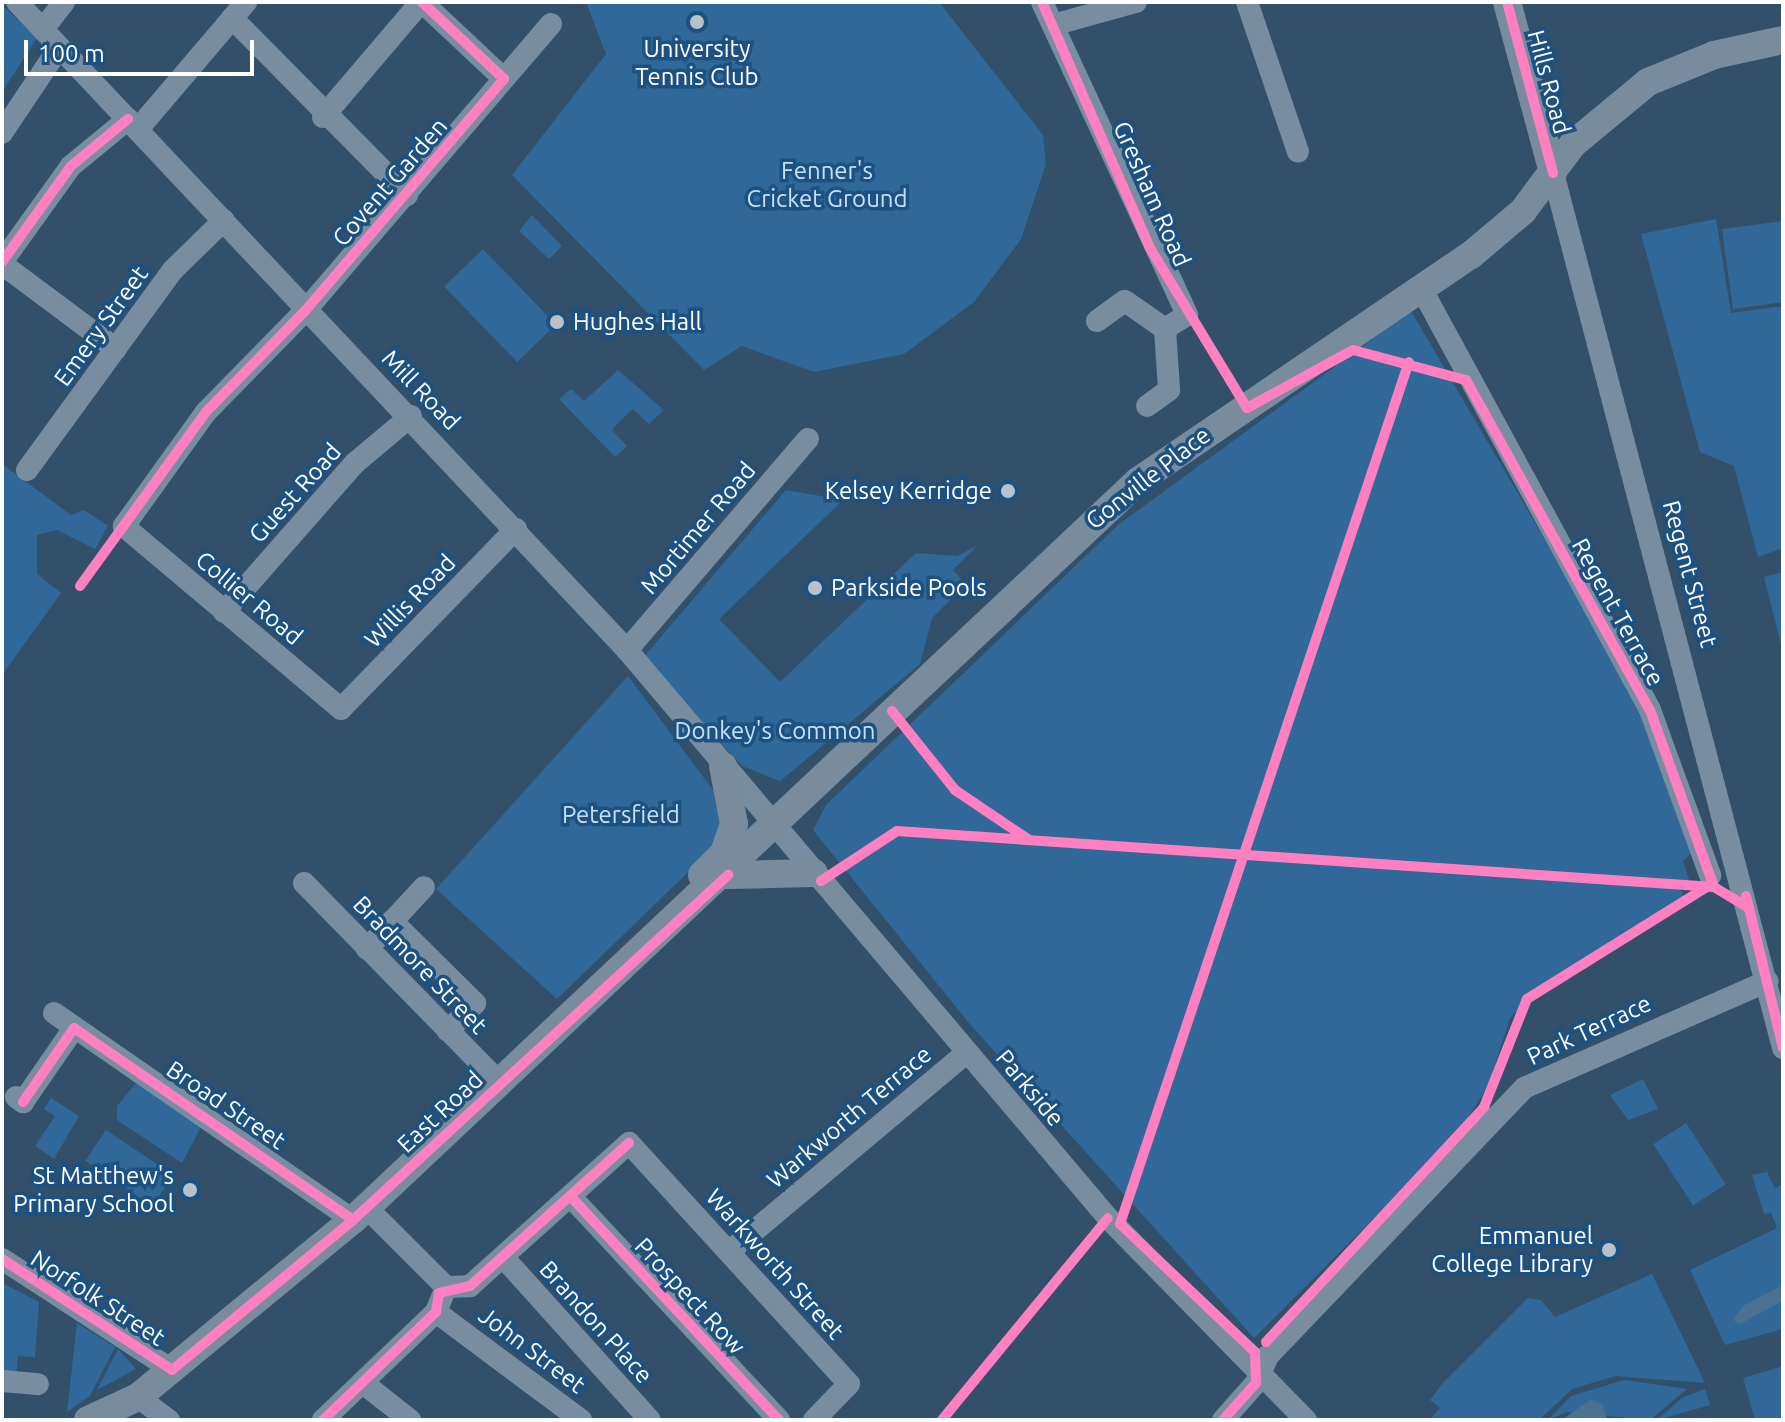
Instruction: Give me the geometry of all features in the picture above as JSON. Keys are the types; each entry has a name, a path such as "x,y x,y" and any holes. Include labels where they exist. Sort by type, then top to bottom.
{"main road":[{"name":"Hills Road","path":"1507,2 1553,173"},
{"name":"Gonville Place","path":"776,826 1138,481 1421,288 1523,211 1573,144 1648,82 1714,55 1783,40"},
{"path":"639,953 664,912 724,853 734,810 723,766"},
{"name":"East Road","path":"113,1420 359,1214 639,953 728,875 776,826"},
{"path":"728,875 814,873"},
{"name":"East Road","path":"88,1420 137,1397"}],"street":[{"name":"Mill Road","path":"17,2 224,220 305,311 411,416 516,529 627,650 776,826"},
{"path":"43,29 64,2"},
{"path":"323,117 421,2 504,79"},
{"name":"Gresham Road","path":"1042,2 1187,315 1165,329"},
{"path":"1053,25 1136,2"},
{"path":"1247,2 1298,152"},
{"path":"116,349 2,263 71,166 133,124 239,10 323,117 407,195"},
{"name":"Covent Garden","path":"124,526 206,412 305,311 551,24"},
{"path":"2,133 59,48"},
{"name":"Regent Street","path":"1553,173 1769,986"},
{"name":"Emery Street","path":"27,470 173,270 224,220"},
{"name":"Regent Terrace","path":"1421,288 1650,710 1710,875"},
{"path":"1097,321 1125,301 1165,329 1169,390 1147,406"},
{"name":"Guest Road","path":"224,612 355,463 411,416"},
{"name":"Mortimer Road","path":"627,650 808,439"},
{"name":"Collier Road","path":"124,526 341,709"},
{"name":"Willis Road","path":"341,709 516,529"},
{"name":"Parkside","path":"776,826 966,1053 1167,1283 1306,1420"},
{"name":"Bradmore Street","path":"304,883 500,1083"},
{"path":"367,949 424,887"},
{"path":"392,921 475,1003 448,1031"},
{"path":"1769,986 1783,1015"},
{"path":"1769,986 1783,1048"},
{"name":"Park Terrace","path":"1223,1420 1256,1383 1258,1370 1524,1088 1769,986"},
{"name":"Broad Street","path":"54,1013 359,1214 446,1287"},
{"path":"16,1097 23,1102 74,1028"},
{"name":"Warkworth Terrace","path":"729,1252 966,1053"},
{"name":"Warkworth Street","path":"572,1198 629,1143 849,1384 814,1420"},
{"path":"323,1420 443,1317 446,1287 470,1286 572,1198"},
{"name":"Prospect Row","path":"572,1198 779,1420"},
{"name":"Brandon Place","path":"504,1258 650,1420"},
{"name":"Norfolk Street","path":"2,1259 137,1344 172,1370"},
{"name":"John Street","path":"443,1317 581,1420"},
{"path":"2,1381 38,1384"},
{"path":"363,1383 410,1420"},
{"path":"137,1397 169,1420"}],"green space":[{"name":"Fenner's Cricket Ground","path":"586,2 939,2 1043,135 1046,164 1021,239 974,302 904,354 814,372 742,346 704,370 512,175 606,54"},
{"path":"2,5 37,38 2,92"},
{"path":"532,215 562,246 549,259 519,231"},
{"path":"1716,219 1731,313 1783,306 1783,548 1758,557 1734,466 1700,452 1641,234"},
{"path":"1783,221 1783,302 1733,309 1722,229"},
{"path":"483,249 556,325 517,362 444,287"},
{"path":"1411,311 1631,687 1691,853 1683,861 1689,880 1679,883 1684,899 1543,985 1510,1018 1488,1087 1455,1137 1254,1338 969,1023 813,830 826,805 1118,525"},
{"path":"618,370 664,410 649,424 633,409 620,421 612,430 627,446 615,457 559,399 571,389 584,401"},
{"path":"2,464 71,515 84,510 108,526 95,549 57,530 37,535 37,574 61,593 2,675"},
{"name":"Donkey's Common","path":"786,490 843,500 719,619 780,682 916,553 957,556 977,546 953,570 966,584 932,618 920,664 780,781 742,766 643,658"},
{"path":"1783,572 1783,652 1764,577"},
{"name":"Petersfield","path":"628,676 713,790 720,823 713,848 557,999 436,889"},
{"path":"1643,1079 1658,1109 1628,1120 1610,1095"},
{"path":"137,1082 202,1125 182,1163 117,1120 117,1106"},
{"path":"51,1098 79,1116 54,1159 35,1146 55,1116 44,1109"},
{"path":"1686,1123 1726,1184 1693,1205 1653,1144"},
{"path":"106,1130 173,1175 152,1206 85,1161"},
{"path":"1767,1172 1775,1188 1783,1184 1783,1329 1725,1345 1690,1270 1777,1228 1771,1213 1764,1214 1752,1175"},
{"path":"1652,1274 1705,1383 1616,1376 1572,1389 1539,1420 1429,1420 1440,1408 1430,1400 1442,1384 1528,1298 1541,1300 1555,1317"},
{"path":"2,1283 39,1302 35,1357 18,1356 16,1377 2,1375"},
{"path":"77,1323 115,1347 90,1396 67,1412"},
{"path":"118,1349 136,1369 97,1390"},
{"path":"1783,1366 1783,1420 1755,1420 1743,1378"},
{"path":"1624,1380 1687,1389 1650,1420 1567,1412 1548,1420 1571,1396"},
{"path":"1705,1389 1710,1405 1657,1420 1682,1398"}],"shaded area":[{"path":"1783,1285 1783,1301 1740,1324 1733,1320 1743,1306"},
{"path":"1591,1399 1603,1405 1607,1420 1562,1420"}],"cycle path":[{"path":"80,586 206,412 305,311 504,79 422,2"},
{"path":"1042,2 1150,248 1247,408 1353,350 1466,380 1650,710 1714,887"},
{"path":"1507,2 1553,173"},
{"path":"2,262 71,166 128,119"},
{"path":"1223,1420 1256,1383 1255,1352 1120,1224 1409,362"},
{"path":"892,711 955,790 1029,840"},
{"path":"821,881 897,831 1714,887 1749,908"},
{"path":"2,1259 172,1370 353,1220 728,875"},
{"path":"1266,1342 1484,1107 1527,999 1710,885"},
{"path":"1746,896 1783,1048"},
{"path":"23,1102 74,1028 353,1220"},
{"path":"323,1420 436,1312 439,1293 470,1286 629,1143"},
{"path":"572,1198 779,1420"},
{"path":"942,1420 1108,1218"}],"place":[{"name":"University Tennis Club","path":"697,22"},
{"name":"Hughes Hall","path":"557,322"},
{"name":"Kelsey Kerridge","path":"1008,491"},
{"name":"Parkside Pools","path":"815,588"},
{"name":"St Matthew's Primary School","path":"190,1190"},
{"name":"Emmanuel College Library","path":"1609,1250"}]}
